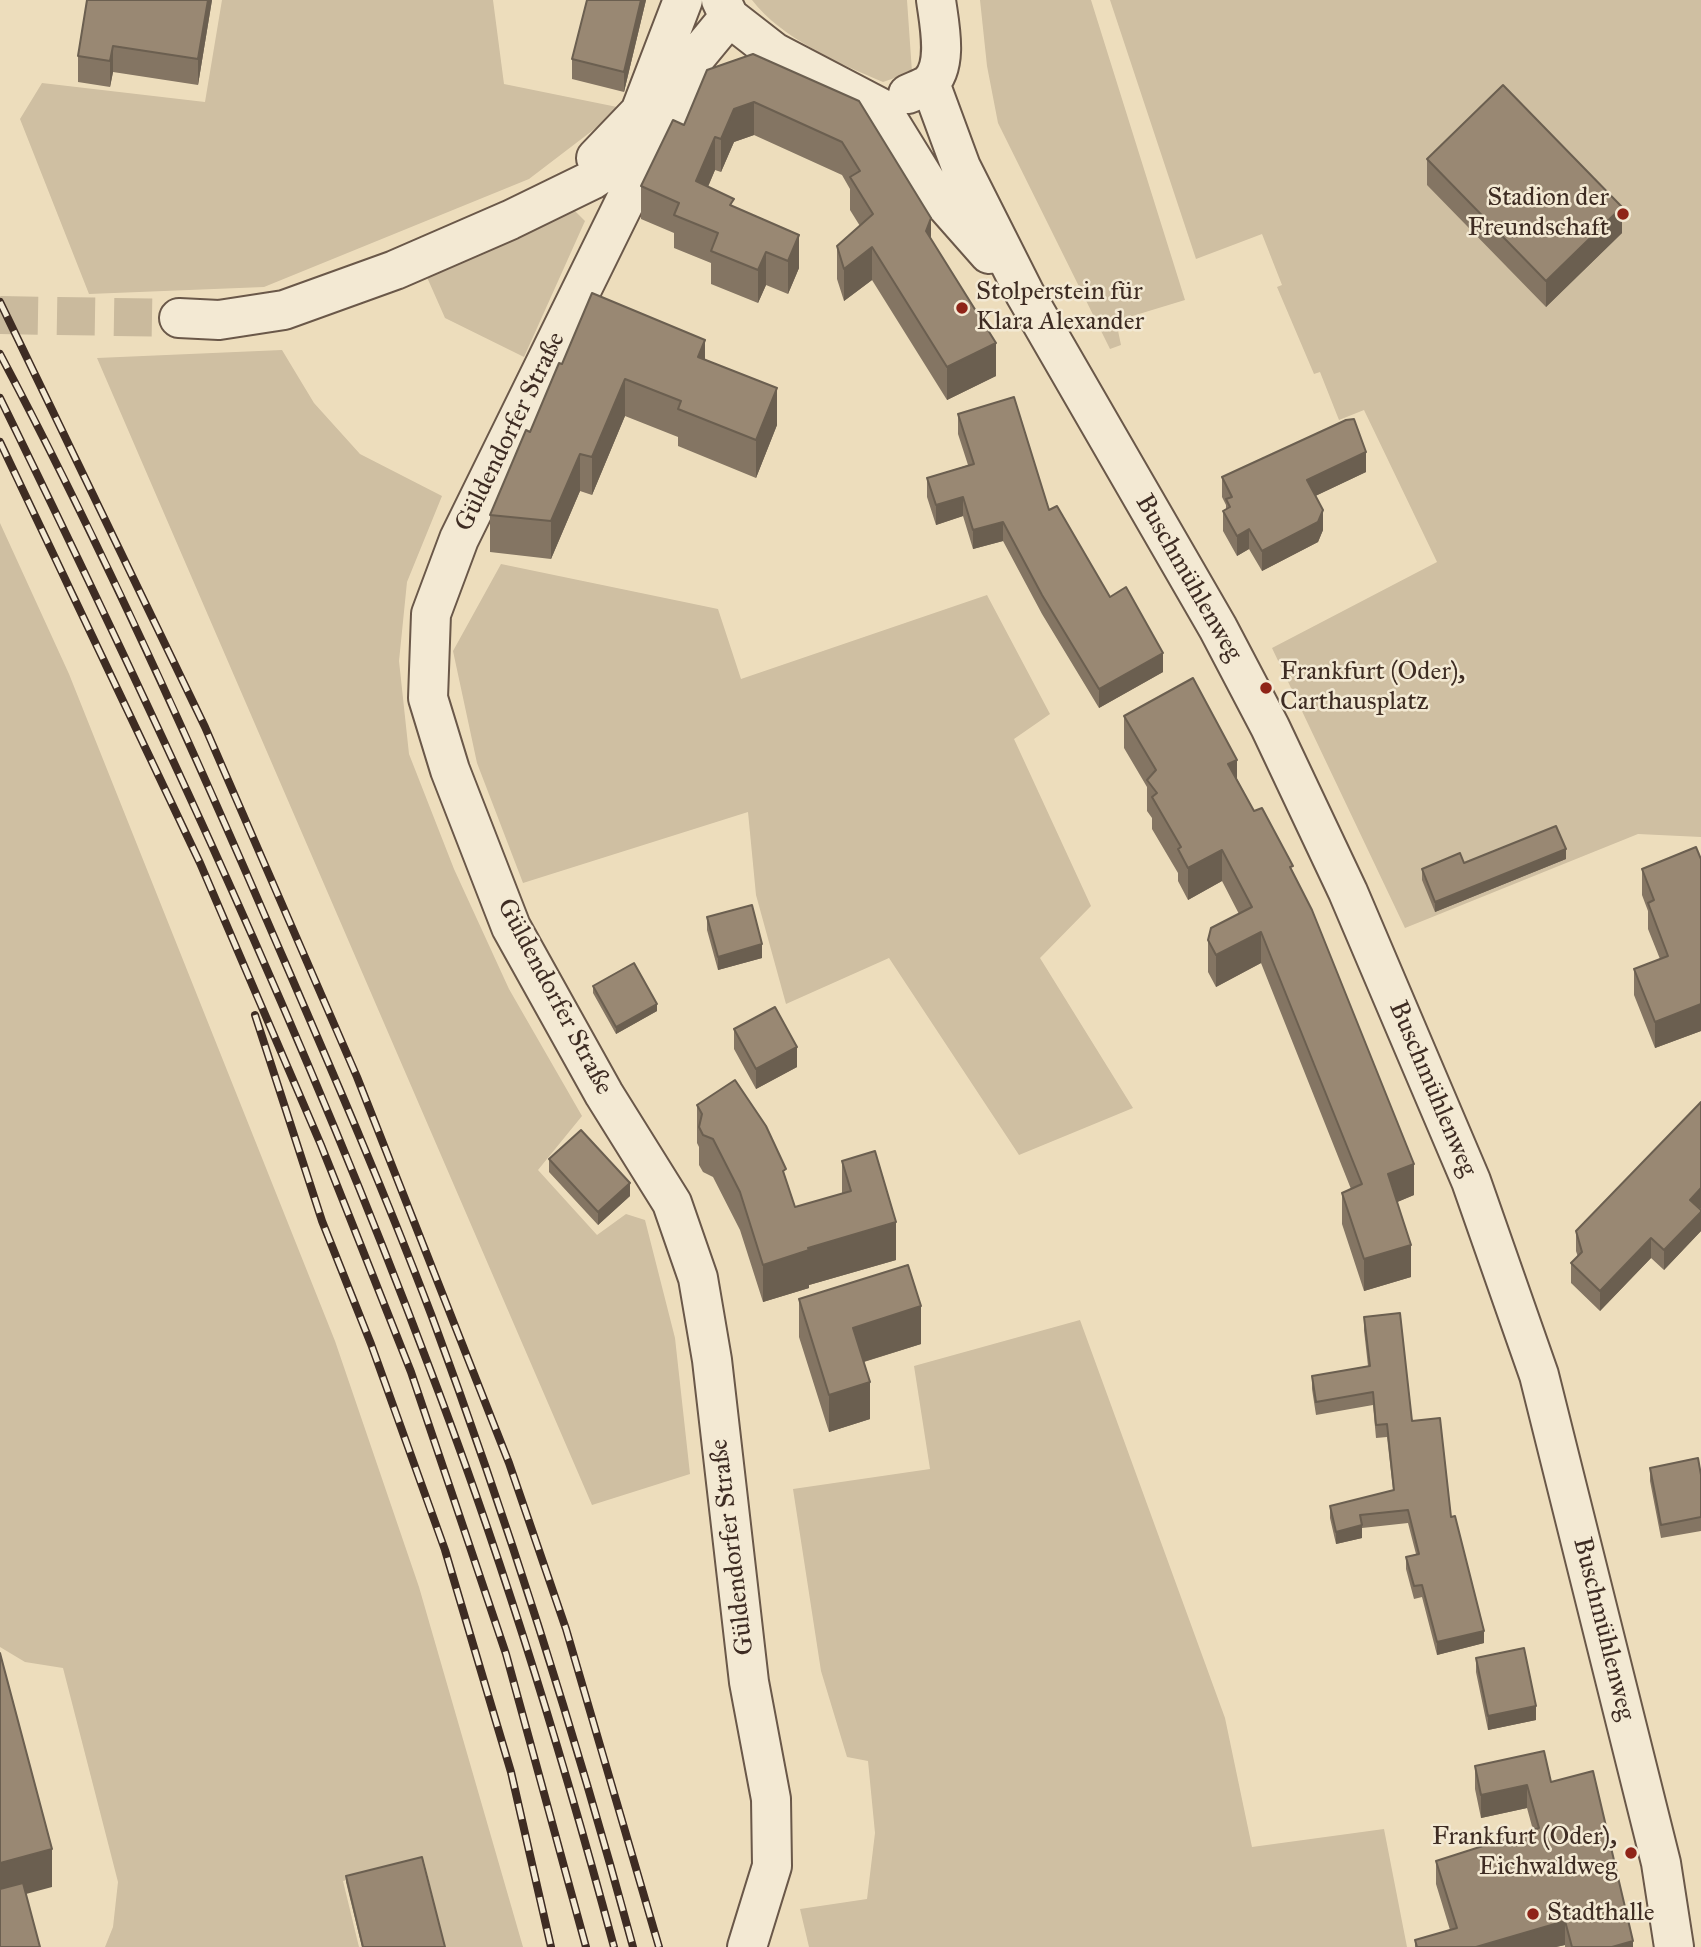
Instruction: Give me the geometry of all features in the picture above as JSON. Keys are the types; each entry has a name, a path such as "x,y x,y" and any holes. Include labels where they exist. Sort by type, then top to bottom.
{"street":[{"path":"541,205 595,159 640,112 682,0"},
{"path":"725,8 774,52 881,108 930,83 939,65 936,0"},
{"name":"Güldendorfer Straße","path":"725,8 695,57 654,138 494,472 459,539 431,614 428,698 450,770 511,927 604,1094 672,1203 698,1278 749,1682 771,1799 772,1866 747,1947"},
{"name":"Buschmühlenweg","path":"930,83 961,167 1025,295 1218,628 1270,727 1348,892 1471,1181 1539,1375 1661,1863 1674,1947"},
{"name":"Buschmühlenweg","path":"881,108 929,186 1025,295"},
{"path":"179,318 219,320 284,310 395,270 592,180 654,138"}],"shaded area":[{"path":"222,0 493,0 504,84 622,108 529,179 264,287 89,294 20,119 42,83 205,102"},
{"path":"752,0 907,0 912,72 883,82 848,67 795,38 764,14"},
{"path":"980,0 1091,0 1185,300 1116,321 1121,345 1110,349 998,123 987,66"},
{"name":"Stadion der Freundschaft","path":"1110,0 1701,0 1701,837 1638,834 1405,928 1272,648 1437,562 1364,410 1339,420 1320,372 1314,374 1277,287 1282,285 1262,234 1196,259"},
{"path":"573,209 585,221 524,357 445,318 426,275"},
{"path":"282,350 314,403 360,454 442,496 407,582 399,661 409,754 454,869 509,989 582,1116 538,1170 597,1235 626,1214 645,1220 675,1338 690,1474 592,1505 97,358"},
{"path":"0,523 69,674 335,1341 419,1587 523,1947 445,1947 424,1861 343,1881 359,1947 105,1947 113,1927 118,1882 63,1668 25,1662 0,1647"},
{"path":"501,564 718,609 741,679 987,595 1050,714 1014,739 1091,906 1040,958 1133,1108 1019,1155 889,958 786,1004 756,895 748,812 523,883 477,763 453,651"},
{"path":"1080,1320 1225,1718 1252,1847 1384,1829 1407,1947 809,1947 800,1909 867,1899 875,1833 868,1761 847,1757 821,1671 793,1489 930,1469 914,1366"}],"building":[{"path":"87,0 208,0 198,59 113,46 110,61 78,56"},
{"path":"587,0 641,0 624,72 572,59"},
{"path":"753,54 859,101 931,218 926,231 996,343 947,367 872,247 844,269 837,246 873,214 850,177 860,171 842,142 754,102 734,109 721,139 715,137 696,181 734,199 730,205 799,235 788,261 766,252 758,270 711,251 718,233 674,215 679,203 641,186 673,120 684,125 707,70"},
{"path":"1503,85 1622,207 1546,281 1427,159"},
{"path":"592,293 705,340 698,357 777,388 756,440 678,409 681,401 625,379 592,457 580,454 551,521 490,515 526,430 530,432"},
{"path":"1014,397 1049,510 1057,506 1110,597 1126,587 1163,653 1099,689 1042,595 1003,522 973,530 963,497 936,505 927,478 974,464 958,414"},
{"path":"1354,419 1366,452 1307,480 1323,510 1318,522 1262,551 1249,529 1237,536 1223,511 1230,507 1226,499 1232,497 1222,477 1346,420"},
{"path":"1193,678 1237,760 1228,764 1254,811 1262,808 1293,866 1290,867 1312,910 1414,1164 1388,1174 1411,1245 1364,1259 1342,1193 1362,1184 1261,932 1216,955 1208,940 1211,928 1252,907 1222,850 1188,868 1178,849 1181,847 1152,797 1157,793 1147,780 1156,770 1124,716"},
{"path":"1556,826 1566,849 1435,902 1422,869 1460,853 1464,863"},
{"path":"1696,847 1701,859 1701,1004 1655,1022 1634,969 1668,956 1648,903 1654,900 1642,869"},
{"path":"752,905 762,944 718,957 707,917"},
{"path":"634,963 657,1004 616,1027 593,986"},
{"path":"775,1007 797,1047 756,1069 734,1029"},
{"path":"735,1080 766,1126 786,1169 783,1171 795,1207 851,1191 842,1161 875,1151 896,1222 808,1248 809,1250 763,1265 740,1192 713,1139 703,1135 699,1127 702,1114 697,1105"},
{"path":"1701,1102 1701,1188 1690,1200 1701,1212 1664,1250 1651,1238 1600,1291 1571,1263 1582,1252 1576,1231"},
{"path":"581,1130 630,1183 598,1212 549,1159"},
{"path":"908,1265 921,1306 853,1328 870,1382 829,1395 799,1299"},
{"path":"1400,1313 1412,1421 1440,1418 1451,1517 1455,1516 1484,1631 1437,1642 1422,1585 1414,1586 1406,1557 1419,1554 1408,1510 1360,1515 1362,1525 1336,1532 1330,1506 1394,1490 1387,1424 1376,1425 1373,1392 1316,1402 1312,1376 1370,1366 1364,1317"},
{"path":"1698,1458 1701,1475 1701,1517 1661,1525 1650,1468"},
{"path":"1524,1648 1536,1706 1488,1716 1476,1658"},
{"path":"0,1653 52,1849 0,1863"},
{"path":"1544,1751 1551,1782 1593,1771 1633,1941 1612,1947 1572,1947 1565,1921 1476,1947 1417,1947 1415,1940 1457,1928 1436,1861 1539,1828 1527,1785 1481,1795 1475,1766"},
{"path":"422,1857 445,1947 363,1947 346,1876"},
{"path":"23,1883 40,1947 0,1947 0,1889"}],"tunnel":[{"path":"0,315 179,318"}],"railway":[{"path":"0,302 205,727 357,1077 509,1463 566,1629 659,1947"},
{"path":"0,354 71,492 171,703 329,1065 412,1264 487,1471 539,1628 633,1947"},
{"path":"0,398 115,636 226,876 331,1118 380,1241 455,1436 505,1580 573,1800 614,1947"},
{"path":"0,442 200,863 321,1145 411,1372 506,1654 586,1947"},
{"path":"255,1015 322,1221 371,1344 445,1550 511,1772 551,1947"}],"place":[{"name":"Stadion der Freundschaft","path":"1623,214"},
{"name":"Stolperstein für Klara Alexander","path":"962,308"},
{"name":"Frankfurt (Oder), Carthausplatz","path":"1266,688"},
{"name":"Frankfurt (Oder), Eichwaldweg","path":"1631,1853"},
{"name":"Stadthalle","path":"1533,1914"}]}
